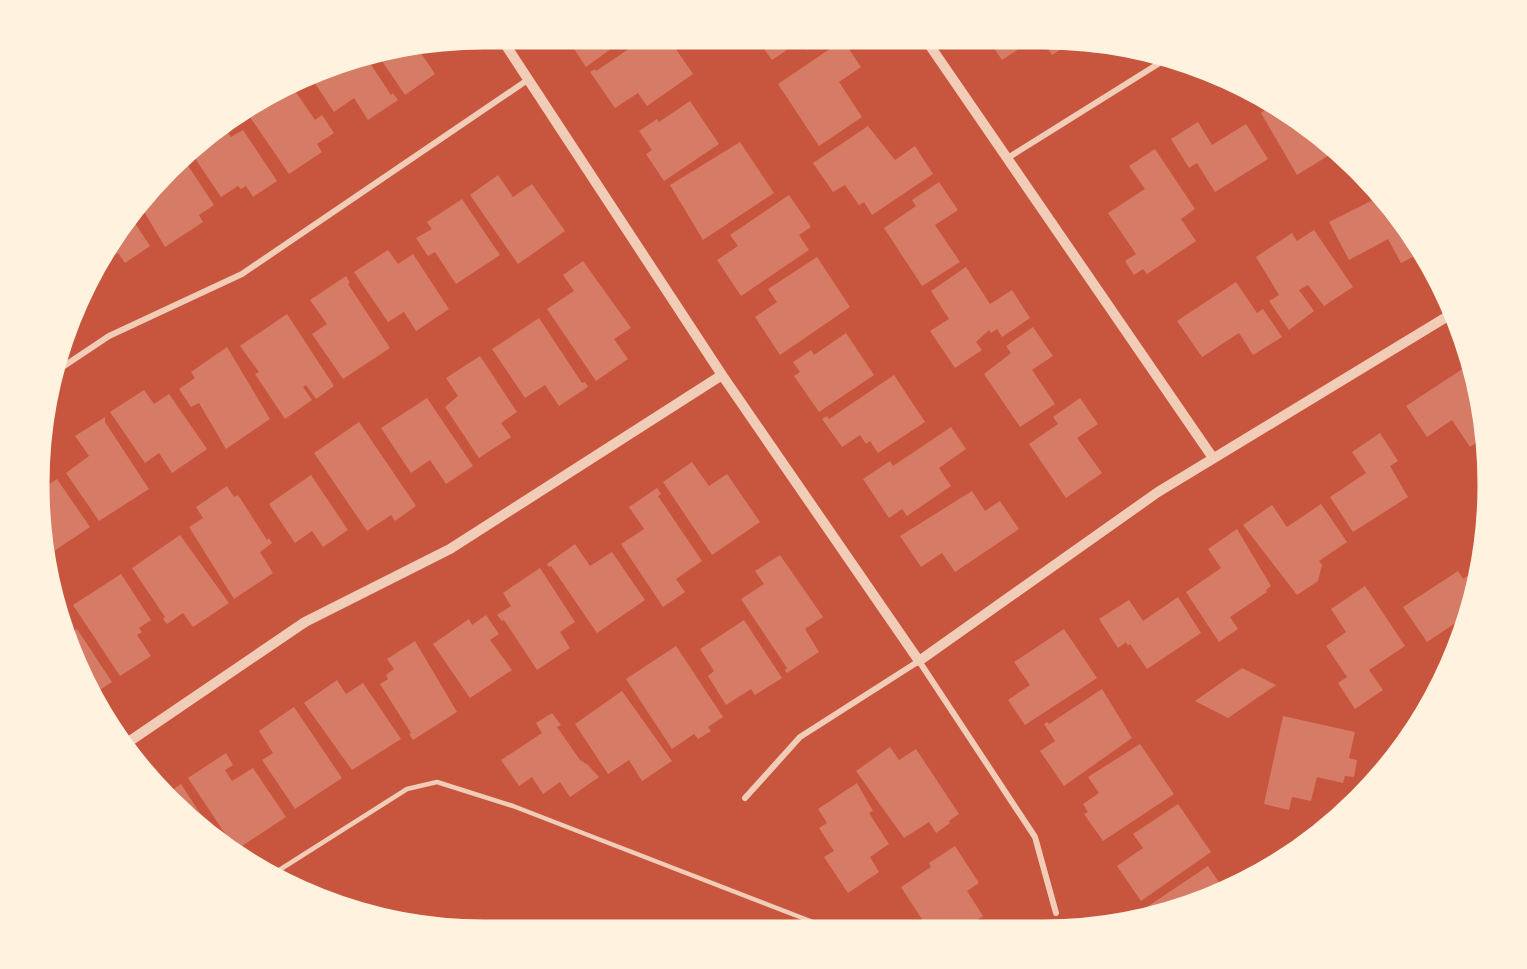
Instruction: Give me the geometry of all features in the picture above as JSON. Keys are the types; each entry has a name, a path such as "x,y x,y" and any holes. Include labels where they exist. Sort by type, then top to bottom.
{"street":[{"path":"508,48 722,375 919,661 1035,837 1056,913"},
{"path":"931,48 1213,458"},
{"path":"1006,159 1158,64"},
{"path":"65,365 109,336 242,274 529,79"},
{"path":"745,798 800,737 919,661 1158,492 1446,317"},
{"path":"131,740 305,622 450,549 722,375"}],"lane":[{"path":"279,870 407,789 437,782 513,806 810,921"}],"building":[{"path":"574,48 612,48 586,67"},
{"path":"630,48 675,48 693,74 647,106 638,93 615,108 590,72 595,69 596,71"},
{"path":"763,48 790,48 772,60"},
{"path":"831,48 848,48 861,67 839,82 862,117 819,146 778,84"},
{"path":"994,48 1020,48 1002,60"},
{"path":"1048,48 1062,49 1052,55"},
{"path":"421,53 435,74 405,95 382,60"},
{"path":"370,63 391,95 393,93 398,100 368,120 354,98 334,112 314,82"},
{"path":"295,91 315,120 322,115 334,133 317,144 322,152 289,174 250,117"},
{"path":"690,101 719,144 664,181 646,154 652,150 639,131 657,119 659,122"},
{"path":"1266,109 1329,155 1297,175 1261,113"},
{"path":"1198,122 1212,145 1246,124 1268,159 1215,192 1197,163 1189,168 1171,139"},
{"path":"868,126 895,160 915,146 933,174 872,215 864,202 859,205 845,185 833,192 813,163"},
{"path":"243,130 277,181 253,197 246,186 241,189 238,186 221,197 195,158 228,132 231,137"},
{"path":"740,142 774,193 703,240 670,185"},
{"path":"1155,149 1195,209 1181,219 1196,241 1147,274 1143,269 1134,275 1125,261 1136,254 1108,213 1145,189 1129,166"},
{"path":"188,165 214,205 199,215 203,222 165,247 144,212"},
{"path":"498,175 513,197 532,184 565,231 518,264 470,195"},
{"path":"939,182 958,210 935,225 960,262 922,286 884,228 916,206 912,200"},
{"path":"789,195 811,227 799,235 809,250 741,296 717,260 738,246 730,235"},
{"path":"462,199 500,255 456,284 435,252 428,256 416,238 432,229 427,222"},
{"path":"1373,200 1414,256 1401,263 1388,239 1349,260 1329,222"},
{"path":"135,223 150,246 125,263 118,253 112,257"},
{"path":"1314,230 1353,287 1324,306 1308,285 1299,290 1314,311 1289,330 1269,301 1279,295 1256,257 1292,233 1297,241"},
{"path":"388,250 398,264 413,254 449,309 416,331 404,312 388,322 354,272"},
{"path":"817,257 850,307 780,355 755,317 777,302 768,289"},
{"path":"583,261 631,328 614,339 628,359 596,381 547,309 574,291 563,275"},
{"path":"966,267 990,304 1012,290 1030,318 1002,337 997,329 991,333 989,330 976,342 982,350 955,368 930,331 949,319 931,291"},
{"path":"346,276 350,283 348,284 390,348 343,379 312,334 327,324 310,300"},
{"path":"1236,282 1257,313 1263,309 1282,337 1253,355 1239,333 1202,357 1177,321"},
{"path":"287,314 334,386 316,399 306,385 303,387 312,400 285,419 255,374 259,372 240,346"},
{"path":"539,318 582,383 585,382 588,387 559,406 545,385 525,398 492,349"},
{"path":"1033,327 1053,356 1032,370 1055,404 1020,427 984,374 1011,353 1006,346"},
{"path":"846,333 874,375 819,412 794,376 800,372 793,362 811,350 814,355"},
{"path":"227,347 270,419 226,449 199,403 191,407 179,389 195,378 191,372"},
{"path":"480,356 517,412 501,423 511,437 479,458 445,407 458,396 446,378"},
{"path":"1463,369 1471,399 1477,442 1470,447 1452,420 1427,437 1406,406"},
{"path":"894,375 925,422 878,453 870,441 866,444 860,435 842,447 822,419 827,416 829,419"},
{"path":"144,390 154,404 169,394 207,449 172,473 159,453 145,463 110,412"},
{"path":"427,398 473,466 446,484 430,460 411,473 381,428"},
{"path":"1080,398 1098,424 1077,438 1102,473 1066,498 1029,444 1058,424 1053,417"},
{"path":"105,417 105,422 149,489 99,521 66,473 89,456 75,436"},
{"path":"359,422 416,506 395,521 391,515 367,531 314,453"},
{"path":"951,427 966,449 939,468 951,486 907,516 902,509 889,518 863,479 890,461 893,466"},
{"path":"1380,433 1398,461 1390,466 1408,497 1353,532 1330,497 1366,473 1352,452"},
{"path":"692,462 709,486 727,474 760,522 712,555 663,482"},
{"path":"311,475 348,530 323,547 312,531 295,543 269,504"},
{"path":"57,479 90,527 53,551 49,513 48,485"},
{"path":"227,486 234,497 238,495 267,540 269,538 272,543 260,552 273,573 234,599 189,527 203,518 196,507"},
{"path":"657,488 661,494 658,496 702,561 676,579 685,592 663,607 621,544 644,529 629,507"},
{"path":"972,491 985,511 1000,501 1019,529 955,572 942,553 921,567 900,536"},
{"path":"1321,504 1347,542 1319,561 1322,565 1318,581 1297,595 1243,525 1272,505 1287,527"},
{"path":"1237,529 1271,586 1266,590 1267,592 1230,617 1238,629 1219,642 1186,592 1221,568 1208,549"},
{"path":"180,535 229,603 193,627 183,613 167,624 163,619 165,617 132,568"},
{"path":"575,544 590,566 612,552 645,600 597,633 551,566 547,564"},
{"path":"780,555 823,617 805,629 819,652 787,673 785,670 787,668 741,599 764,584 755,571"},
{"path":"540,568 575,622 560,632 570,648 537,670 504,620 502,621 497,615 511,606 503,593"},
{"path":"1458,571 1463,579 1470,576 1457,622 1427,642 1403,607"},
{"path":"121,574 151,620 139,628 142,632 137,635 151,656 120,676 73,605"},
{"path":"1365,586 1405,646 1369,670 1383,690 1355,709 1338,683 1347,677 1326,646 1346,632 1331,609"},
{"path":"1178,597 1201,633 1147,669 1130,644 1128,646 1126,642 1118,648 1099,619 1129,600 1143,621"},
{"path":"486,615 499,634 490,640 512,670 470,698 433,644 469,619 472,625"},
{"path":"744,620 782,678 755,695 751,689 726,705 708,676 714,671 700,649"},
{"path":"77,629 112,682 99,690 81,652 73,631"},
{"path":"1064,629 1097,678 1025,725 1008,700 1030,685 1014,662"},
{"path":"415,641 457,712 413,740 409,734 411,733 380,684 388,679 386,675 394,669 387,659"},
{"path":"676,646 723,717 708,727 711,731 698,739 694,734 672,749 626,679"},
{"path":"1242,668 1276,685 1228,718 1195,701"},
{"path":"337,680 346,694 363,683 401,739 352,770 304,703"},
{"path":"1102,689 1132,738 1064,786 1040,751 1055,741 1044,724 1047,722 1049,724"},
{"path":"622,691 672,761 642,781 629,760 608,774 575,724"},
{"path":"294,707 342,778 295,809 262,760 273,753 259,731"},
{"path":"552,713 561,725 557,727 580,760 599,777 570,797 560,782 543,794 532,777 519,786 501,760 542,733 536,723"},
{"path":"1283,716 1355,732 1349,758 1357,760 1354,777 1345,776 1343,783 1317,777 1311,801 1292,797 1289,810 1264,804"},
{"path":"1140,744 1174,794 1103,841 1084,814 1088,812 1083,804 1099,793 1088,777"},
{"path":"890,747 899,760 916,749 959,814 936,833 929,822 904,838 856,771"},
{"path":"226,753 233,765 225,770 232,781 253,768 286,817 241,847 227,837 188,778"},
{"path":"857,783 873,811 869,813 889,844 870,857 879,872 848,893 824,857 834,851 819,828 827,823 818,809"},
{"path":"181,784 203,818 197,813 173,790"},
{"path":"1178,804 1211,852 1141,901 1117,866 1143,848 1133,834"},
{"path":"955,846 979,883 967,891 983,916 976,921 923,921 901,887 931,867 929,863"},
{"path":"1208,866 1220,883 1183,898 1144,909"}]}
